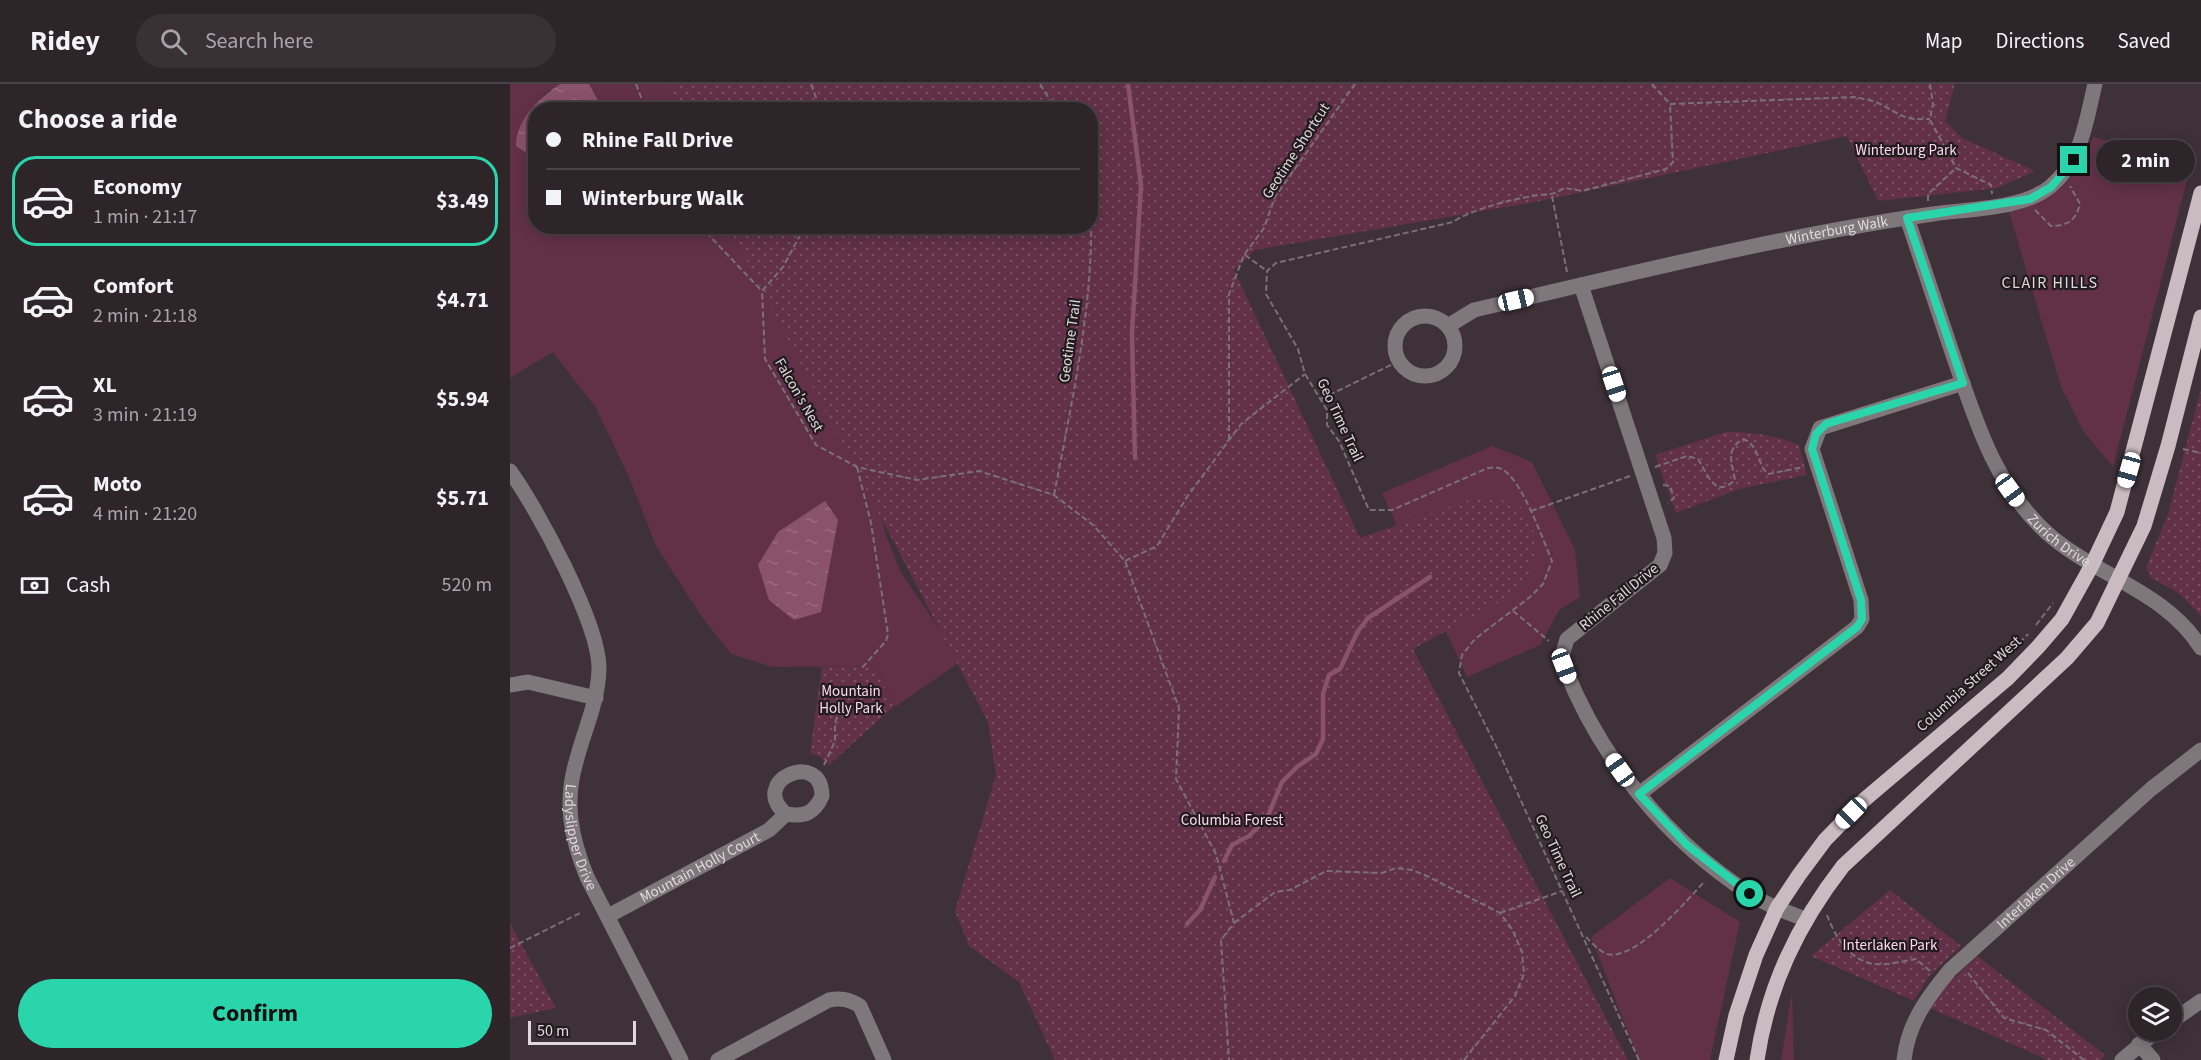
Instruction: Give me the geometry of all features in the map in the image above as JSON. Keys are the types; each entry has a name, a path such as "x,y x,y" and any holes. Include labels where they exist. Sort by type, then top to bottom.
{"main road":[{"name":"Columbia Street West","path":"1726,1060 1736,1015 1756,955 1777,908 1826,840 1864,800 2008,678 2062,619 2092,565 2117,512 2201,194"},
{"path":"1757,1060 1761,1030 1776,980 1805,919 1843,866 2067,658 2097,623 2144,526 2168,446 2201,317"}],"street":[{"name":"Winterburg Walk","path":"1448,326 1474,310 1707,254 1907,218 2030,199 2051,187 2074,160 2080,148 2095,84"},
{"name":"Zurich Drive","path":"1907,218 1977,427 2001,478 2044,530 2070,552 2171,612 2192,633 2201,648"},
{"name":"Rhine Fall Drive","path":"1581,285 1664,538 1665,553 1660,565 1567,639 1563,650 1563,661 1573,690 1600,742 1639,794 1667,825 1716,869 1750,894 1805,919"},
{"path":"1428,316 1439,319 1448,326 1455,347 1449,364 1442,371 1426,376 1417,375 1404,368 1399,361 1395,344 1401,328 1409,321 1428,316"},
{"path":"1639,794 1848,634 1862,619 1861,600 1812,449 1813,441 1820,428 1826,424 1963,383"},
{"name":"Ladyslipper Drive","path":"513,481 560,559 595,640 599,667 596,698 576,760 570,789 569,820 579,856 681,1060"},
{"path":"510,685 528,682 596,698"},
{"name":"Interlaken Drive","path":"1904,1060 1912,1024 1923,1003 1950,970 2151,789 2201,750"},
{"path":"786,814 776,802 775,794 780,780 793,772 813,776"},
{"name":"Mountain Holly Court","path":"608,916 769,830 786,814 800,816 817,806 822,790 813,776"},
{"path":"717,1060 828,1000 840,998 860,1006 884,1060"},
{"path":"2182,1014 2201,1001"},
{"path":"2122,1060 2143,1041"},
{"path":"2139,1044 2153,1060"}],"path":[{"path":"636,84 643,102"},
{"path":"811,84 818,102"},
{"path":"1040,84 1051,102"},
{"name":"Geotime Shortcut","path":"1229,440 1229,294 1244,255 1264,228 1275,197 1355,84"},
{"path":"1244,255 1267,271 1276,262 1453,222 1464,215 1492,206 1534,196 1552,196 1564,188 1582,191 1666,169 1673,162 1670,104 1652,84"},
{"path":"1930,84 1933,104 1930,119 1956,168 1991,185 1995,205"},
{"path":"1670,104 1856,96 1883,105 1896,115 1911,120 1930,119"},
{"path":"1930,215 1928,194 1956,168"},
{"path":"2030,199 2043,220 2051,226 2061,226 2072,221 2078,214 2080,204 2070,186"},
{"path":"1552,196 1566,271 1581,285"},
{"path":"708,234 762,291 783,267 801,234"},
{"name":"Geotime Trail","path":"1054,495 1078,367 1093,234"},
{"name":"Geo Time Trail","path":"1267,271 1266,294 1298,349 1305,374 1327,410 1327,425 1339,441 1369,510 1392,510 1488,468 1498,467 1508,473 1531,511 1552,561 1543,584 1513,611 1475,639 1462,655 1459,673 1584,935 1640,1060"},
{"name":"Falcon's Nest","path":"762,291 765,359 816,445 857,467 917,480 979,471 1054,495"},
{"path":"1321,399 1399,361"},
{"path":"1125,561 1157,546 1187,497 1241,424 1305,374"},
{"path":"1650,468 1687,456 1698,459 1713,483 1720,488 1728,487 1735,480 1730,452 1734,444 1743,439 1756,449 1763,469 1768,474 1817,464"},
{"path":"2168,446 2201,453"},
{"path":"857,467 871,522 888,634 886,641 861,669"},
{"path":"1531,511 1634,474"},
{"path":"1662,485 1670,486 1674,498 1668,504"},
{"path":"1054,495 1093,525 1125,561 1179,708 1176,779 1216,854 1234,923"},
{"path":"1513,611 1549,641"},
{"path":"813,776 830,756 841,706"},
{"path":"1228,1060 1221,940 1234,923 1275,892 1290,890 1326,871 1382,873 1396,868 1412,870 1427,876 1500,912 1512,928 1522,952 1524,974 1515,996 1464,1060"},
{"path":"1584,935 1608,954 1633,948 1659,927 1705,881"},
{"path":"1500,912 1562,891"},
{"path":"510,948 582,912"},
{"path":"1827,913 1839,939 1855,956 1870,964 1916,959 1933,973"},
{"path":"1963,968 2004,1018 2046,1030 2084,1060"}],"green space":[{"path":"510,84 560,84 543,95 539,102 528,102 528,123 516,146 528,154 528,234 744,234 874,469 884,530 900,571 961,661 895,707 875,666 772,667 731,654 702,617 656,546 629,477 596,408 553,352 510,378"},
{"path":"589,84 671,84 678,102 599,102"},
{"name":"Columbia Forest","path":"669,84 1955,84 1945,121 1962,138 2035,171 1997,188 1878,201 1847,136 1540,201 1255,250 1234,270 1360,538 1475,498 1518,502 1539,542 1525,588 1413,649 1628,1060 1055,1060 1019,982 969,946 955,911 996,775 988,722 733,234 1098,234 1098,102 676,102"},
{"path":"2093,137 2191,165 2113,467 2084,432 2061,387 2009,212 2040,202 2062,187 2078,166"},
{"path":"2201,389 2201,616 2180,594 2150,577 2146,568 2168,514"},
{"path":"1726,432 1763,435 1799,445 1807,475 1739,489 1676,513 1655,455"},
{"path":"1492,446 1532,462 1575,550 1580,597 1559,610 1540,645 1467,677 1382,493"},
{"name":"Mountain Holly Park","path":"875,666 894,706 829,765 819,756 810,753 822,667"},
{"path":"1670,878 1740,922 1710,1060 1639,1060 1591,937"},
{"name":"Interlaken Park","path":"1890,890 1961,946 1929,976 1914,1001 1811,956"},
{"path":"510,923 556,1008 510,1018"},
{"path":"1977,956 2105,1055 2101,1060 2048,1060 1930,1008 1951,981"},
{"path":"1792,991 1794,1060 1781,1060"}],"water":[{"path":"560,84 589,84 599,102 538,102"},
{"path":"528,113 528,154 516,146 517,136"},
{"path":"825,501 838,520 821,612 794,620 769,600 758,565 778,532"}],"waterway":[{"path":"1128,84 1141,185 1132,333 1135,458"},
{"path":"1224,861 1232,845 1249,836 1267,818 1282,782 1298,766 1316,754 1323,739 1323,694 1329,675 1340,669 1358,631 1368,618 1430,577"},
{"path":"1187,924 1200,910 1215,877"}],"district":[{"name":"CLAIR HILLS","path":"2050,283"}],"route":[{"path":"1750,894 1687,845 1639,794 1857,627 1862,619 1861,600 1812,449 1813,441 1820,428 1826,424 1963,383 1907,218 2030,199 2051,187 2074,160"}],"park label":[{"name":"Winterburg Park","path":"1906,150"}]}
